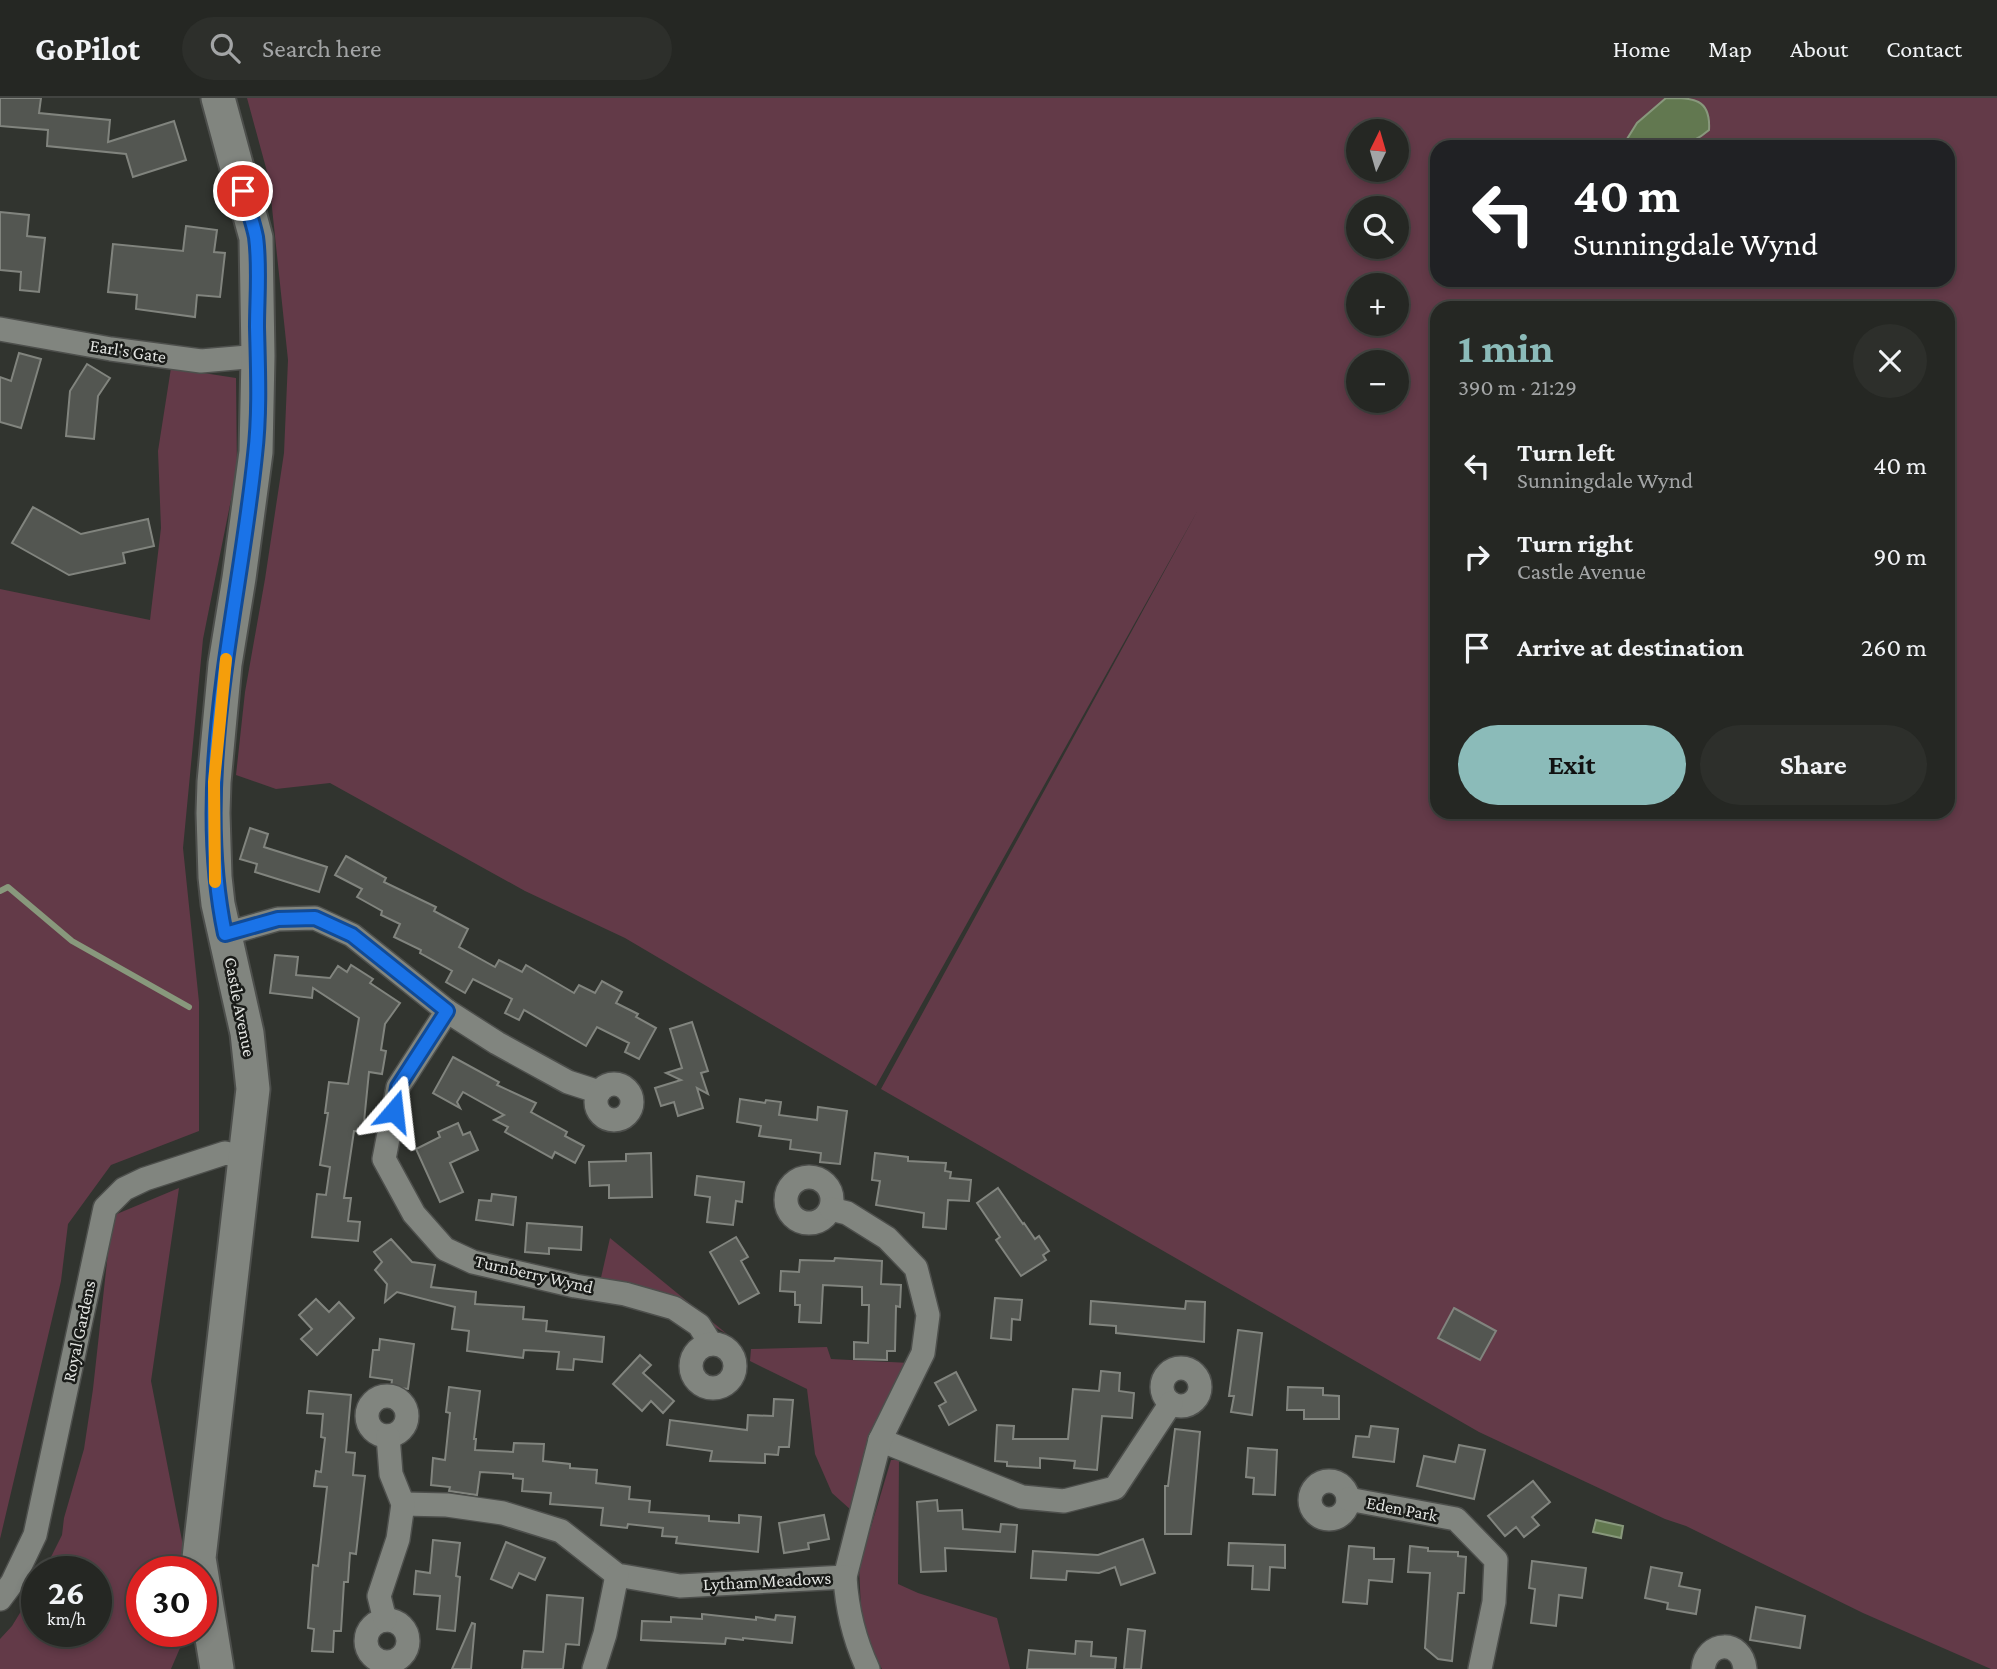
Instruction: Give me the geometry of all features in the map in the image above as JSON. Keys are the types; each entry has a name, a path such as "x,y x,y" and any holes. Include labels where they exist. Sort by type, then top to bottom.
{"street":[{"name":"Castle Avenue","path":"217,1669 200,1558 253,1089 247,1032 215,877 214,782 225,664 256,452 258,356 256,238 218,98"},
{"name":"Earl's Gate","path":"0,329 111,349 201,361 258,356"},
{"path":"225,934 278,919 315,918 352,935 447,1011 497,1043 568,1082 599,1092"},
{"name":"Turnberry Wynd","path":"447,1011 398,1087 384,1159 414,1214 445,1249 473,1262 575,1286 625,1294 674,1308 699,1325 711,1344"},
{"name":"Royal Gardens","path":"0,1599 12,1583 35,1535 105,1208 124,1189 145,1179 225,1153 246,1157"},
{"name":"Lytham Meadows","path":"402,1504 447,1505 503,1513 561,1531 617,1575 680,1586 845,1577 880,1440 923,1353 928,1315 916,1268 887,1238 848,1213 831,1209"},
{"path":"880,1440 1022,1497 1064,1501 1115,1488 1171,1404"},
{"path":"385,1620 379,1596 398,1539 402,1504 391,1474 388,1436"},
{"name":"Eden Park","path":"1348,1499 1456,1519 1496,1560 1494,1602 1480,1669"},
{"path":"594,1669 605,1634 617,1575"},
{"path":"845,1577 847,1604 855,1642 868,1669"},
{"path":"1703,1669 1713,1650 1727,1647 1739,1653 1745,1669"}],"shaded area":[{"path":"247,98 1997,98 1997,1669 1991,1669 1863,1613 1686,1526 1665,1519 1479,1432 881,1089 1198,510 876,1086 625,938 525,891 330,783 276,789 236,775 245,692 284,453 288,360 269,179"},
{"path":"1666,98 1684,98 1698,102 1707,111 1709,130 1693,140 1626,140 1637,123"},
{"path":"171,368 236,378 237,470 203,639 183,848 199,1002 199,1131 111,1165 68,1224 61,1281 0,1539 0,589 150,620 161,528 158,451"},
{"path":"179,1188 151,1381 185,1556 126,1556 126,1647 180,1648 171,1669 0,1669 0,1639 21,1611 21,1647 112,1647 112,1556 52,1556 62,1535 64,1518 84,1449 112,1216"},
{"path":"610,1238 727,1334 670,1301 600,1282"},
{"path":"827,1347 831,1359 910,1363 851,1510 832,1493 815,1454 807,1389 750,1361 751,1349"},
{"path":"891,1460 899,1460 898,1584 997,1618 1010,1669 882,1669 862,1630 859,1567"},
{"path":"1596,1520 1623,1526 1621,1538 1593,1532"}],"building":[{"path":"0,98 41,98 39,113 110,120 108,142 174,121 186,160 133,177 126,154 47,146 48,130 0,126"},
{"path":"0,212 29,215 27,236 45,238 39,292 20,290 21,272 0,270"},
{"path":"186,226 217,230 214,252 225,253 220,297 197,295 195,317 136,309 137,295 108,292 113,244 183,251"},
{"path":"19,353 41,359 21,428 0,422 0,377 11,381"},
{"path":"87,364 110,378 98,396 94,439 66,436 70,391"},
{"path":"33,507 81,534 148,519 154,546 123,553 125,563 69,575 12,543"},
{"path":"250,828 268,834 264,847 327,867 319,892 255,872 257,864 240,859"},
{"path":"346,856 386,878 384,882 436,907 434,911 468,929 459,947 495,967 499,960 522,972 526,965 574,993 579,985 595,993 602,981 622,992 616,1003 638,1014 636,1017 656,1028 639,1059 625,1052 629,1043 597,1027 586,1046 524,1010 519,1020 505,1013 512,999 473,979 465,993 446,982 452,971 420,953 421,950 394,937 400,924 381,915 382,911 357,897 362,889 335,875"},
{"path":"275,955 298,957 296,975 330,978 338,966 347,972 351,965 373,979 370,983 400,1003 385,1024 381,1050 386,1051 382,1074 369,1072 363,1132 354,1131 344,1198 351,1198 348,1221 360,1222 358,1241 312,1237 317,1194 326,1195 330,1167 320,1165 328,1113 325,1113 329,1082 348,1084 359,1018 313,988 312,998 270,993"},
{"path":"692,1022 708,1071 701,1073 708,1094 697,1088 703,1108 678,1116 674,1102 661,1106 655,1088 681,1080 666,1073 682,1068 670,1029"},
{"path":"453,1057 499,1082 497,1085 536,1103 531,1112 567,1132 565,1136 584,1146 575,1163 555,1152 552,1158 505,1132 508,1127 494,1120 504,1115 463,1092 457,1102 460,1108 433,1093"},
{"path":"740,1099 765,1103 766,1100 781,1102 779,1115 817,1120 818,1107 847,1111 840,1164 820,1162 821,1153 790,1149 791,1140 759,1136 761,1126 737,1122"},
{"path":"458,1123 463,1135 470,1132 478,1150 450,1163 463,1192 440,1202 416,1149 440,1137 438,1132"},
{"path":"651,1153 652,1197 609,1198 609,1185 590,1186 589,1162 626,1161 626,1154"},
{"path":"875,1153 908,1157 908,1161 946,1163 945,1171 951,1172 950,1178 971,1180 969,1201 948,1200 946,1229 923,1227 924,1213 876,1205 880,1181 872,1180"},
{"path":"697,1176 744,1182 742,1202 736,1201 733,1225 707,1222 710,1197 695,1195"},
{"path":"998,1188 1035,1239 1039,1236 1049,1251 1043,1255 1046,1260 1021,1276 996,1240 1000,1237 977,1203"},
{"path":"492,1194 516,1197 513,1225 476,1220 479,1200 491,1201"},
{"path":"527,1223 582,1227 581,1250 549,1248 549,1254 525,1252"},
{"path":"736,1237 748,1257 741,1261 759,1293 739,1304 710,1252"},
{"path":"391,1239 412,1262 435,1265 431,1287 476,1292 475,1304 524,1307 523,1319 547,1321 546,1331 604,1337 602,1362 574,1359 573,1370 557,1369 559,1352 524,1350 523,1358 467,1351 469,1331 452,1329 455,1307 397,1292 385,1302 387,1284 375,1270 382,1262 374,1252"},
{"path":"835,1258 882,1261 881,1284 901,1285 900,1307 896,1306 895,1351 887,1351 887,1360 854,1359 854,1342 868,1343 869,1305 862,1305 862,1287 823,1285 821,1323 799,1322 800,1305 795,1305 795,1292 780,1291 781,1271 799,1272 800,1260 834,1261"},
{"path":"995,1298 1022,1300 1020,1320 1012,1319 1011,1340 991,1338"},
{"path":"316,1299 329,1312 339,1302 354,1318 317,1355 301,1339 312,1329 299,1315"},
{"path":"1091,1301 1185,1309 1186,1301 1205,1302 1204,1342 1116,1333 1116,1326 1090,1324"},
{"path":"1454,1308 1496,1331 1480,1360 1438,1338"},
{"path":"1238,1330 1262,1333 1252,1415 1231,1412 1234,1396 1229,1396"},
{"path":"380,1339 414,1344 408,1389 391,1387 392,1380 370,1377 373,1350 379,1350"},
{"path":"640,1355 651,1365 643,1373 674,1401 663,1413 651,1401 642,1411 613,1384"},
{"path":"1101,1371 1120,1373 1119,1391 1134,1393 1132,1418 1102,1416 1097,1470 1074,1468 1075,1461 1040,1458 1040,1468 1007,1466 1007,1462 995,1461 997,1425 1014,1426 1013,1439 1068,1439 1073,1389 1099,1391"},
{"path":"956,1372 976,1410 949,1425 939,1406 946,1402 935,1383"},
{"path":"449,1387 480,1391 475,1450 513,1452 514,1443 544,1444 543,1461 570,1464 570,1468 597,1470 596,1483 630,1487 629,1499 650,1501 649,1512 709,1516 709,1521 739,1523 739,1515 761,1517 758,1552 676,1543 677,1537 662,1536 663,1528 628,1524 627,1528 601,1525 603,1508 550,1504 551,1493 522,1491 523,1479 513,1478 513,1474 480,1472 477,1495 431,1485 433,1458 445,1460 450,1413 446,1412"},
{"path":"1288,1387 1323,1388 1323,1395 1339,1396 1339,1419 1304,1419 1304,1410 1287,1410"},
{"path":"309,1391 351,1395 346,1452 355,1453 353,1475 365,1476 356,1554 350,1553 348,1582 344,1582 341,1631 334,1631 333,1652 312,1651 314,1629 308,1628 313,1565 318,1566 327,1487 314,1486 316,1471 321,1472 325,1438 321,1437 323,1414 307,1413"},
{"path":"774,1399 793,1400 789,1447 779,1447 778,1455 765,1454 765,1463 710,1461 712,1451 667,1445 670,1420 747,1430 748,1415 773,1416"},
{"path":"1371,1426 1398,1429 1394,1462 1353,1457 1356,1436 1369,1437"},
{"path":"1175,1429 1200,1432 1191,1534 1165,1534 1165,1486 1168,1486"},
{"path":"1459,1445 1485,1450 1474,1499 1417,1486 1424,1456 1455,1462"},
{"path":"1248,1448 1277,1450 1275,1495 1253,1494 1254,1478 1246,1477"},
{"path":"1533,1481 1550,1502 1532,1517 1539,1525 1524,1537 1516,1527 1505,1536 1488,1516"},
{"path":"937,1500 938,1511 962,1510 963,1529 1000,1532 1001,1524 1017,1525 1015,1552 945,1548 946,1571 921,1572 917,1502"},
{"path":"824,1515 829,1539 808,1543 809,1549 784,1553 779,1523"},
{"path":"1143,1539 1155,1573 1121,1585 1115,1567 1099,1573 1067,1571 1066,1580 1031,1578 1033,1551 1098,1555"},
{"path":"433,1540 460,1543 456,1576 460,1577 455,1631 437,1629 440,1596 414,1594 416,1571 430,1573"},
{"path":"506,1542 545,1558 535,1580 519,1573 512,1588 491,1579"},
{"path":"1229,1543 1285,1545 1285,1568 1270,1567 1269,1590 1252,1589 1253,1566 1228,1565"},
{"path":"1349,1546 1374,1548 1374,1559 1394,1559 1392,1582 1369,1580 1367,1604 1343,1602"},
{"path":"1410,1546 1428,1548 1428,1551 1458,1552 1458,1556 1466,1557 1464,1593 1458,1593 1452,1661 1438,1659 1425,1648 1430,1573 1408,1572"},
{"path":"1532,1561 1586,1568 1582,1598 1559,1595 1556,1626 1531,1623 1535,1589 1529,1588"},
{"path":"1651,1567 1682,1573 1679,1586 1700,1590 1696,1614 1667,1609 1668,1603 1645,1598"},
{"path":"547,1595 583,1598 579,1645 566,1644 563,1669 522,1669 524,1651 543,1652"},
{"path":"1756,1607 1805,1616 1800,1648 1750,1640"},
{"path":"702,1614 756,1620 756,1617 775,1620 776,1615 795,1617 792,1643 743,1638 726,1638 725,1644 641,1640 642,1621 671,1622 671,1617 702,1619"},
{"path":"472,1623 475,1624 471,1669 452,1669"},
{"path":"1128,1629 1145,1631 1141,1669 1124,1669"},
{"path":"1076,1641 1092,1642 1091,1656 1116,1658 1115,1669 1027,1669 1029,1650 1075,1654"}],"waterway":[{"path":"0,891 8,887 72,941 189,1007"}],"slow traffic":[{"path":"215,882 214,782 226,659"}],"route":[{"path":"243,191 256,238 256,452 225,664 214,782 215,877 218,904 225,934 278,919 315,918 352,935 447,1011 398,1087 394,1111"}]}
